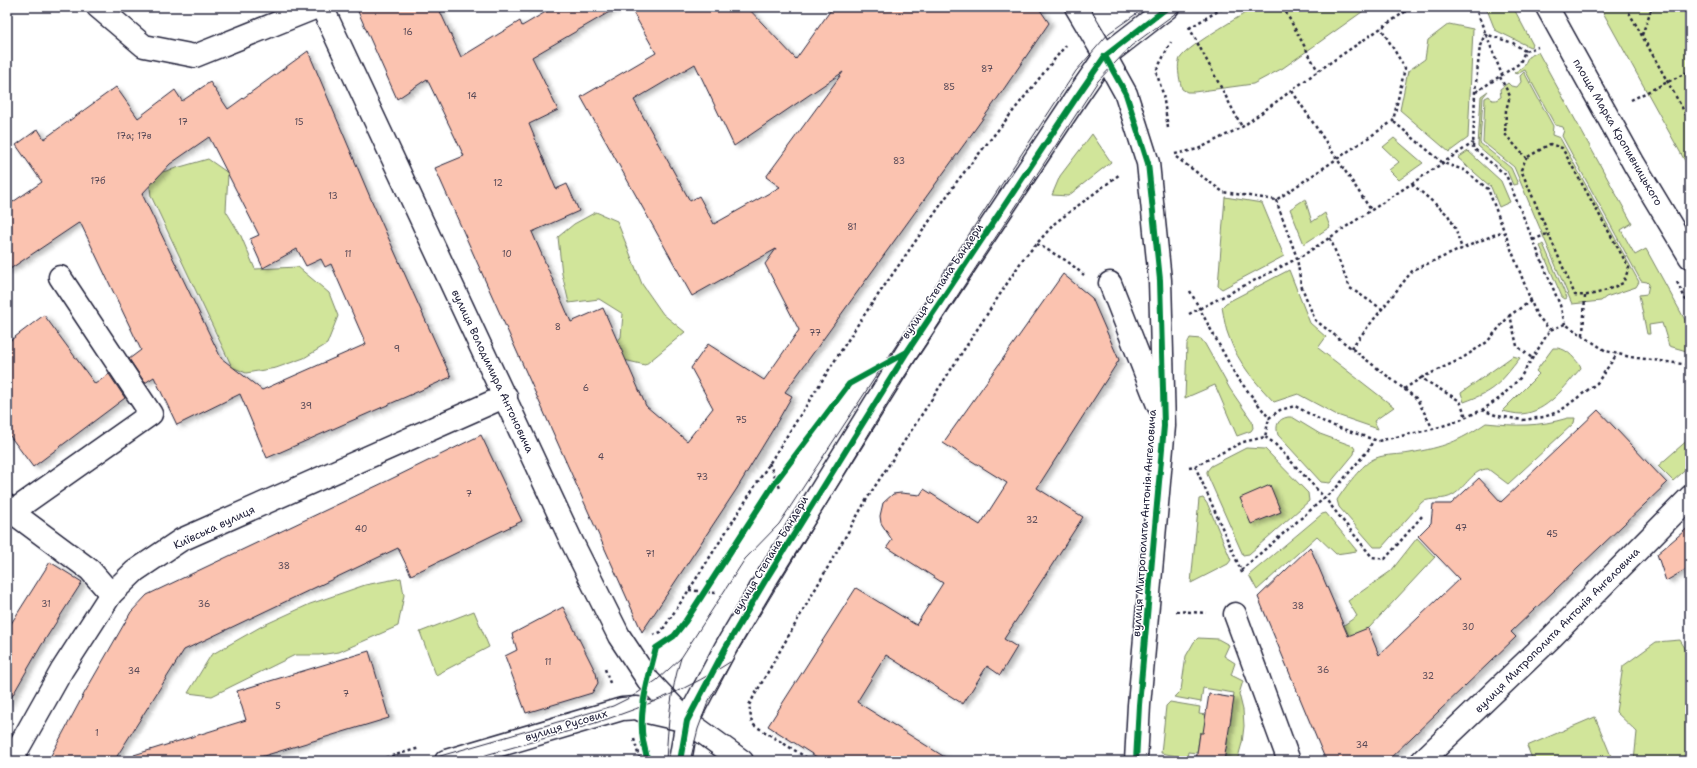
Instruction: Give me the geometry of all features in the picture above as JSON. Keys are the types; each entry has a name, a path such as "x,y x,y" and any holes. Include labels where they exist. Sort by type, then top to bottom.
{"main road":[{"path":"98,7 144,46 195,56 316,7"},
{"name":"вулиця Володимира Антоновича","path":"322,7 506,396 576,548 619,636 648,680 687,721"},
{"name":"вулиця Митрополита Антонія Ангеловича","path":"1076,7 1126,94 1148,162 1160,280 1163,420 1139,705 1136,761"},
{"name":"вулиця Степана Бандери","path":"680,761 687,721 726,647 765,581 907,352 1105,56 1168,7"},
{"name":"площа Марка Кропивницького","path":"1547,7 1634,164 1690,257"},
{"path":"60,277 151,414 9,509 90,570 111,594"},
{"path":"1110,283 1163,420"},
{"name":"Київська вулиця","path":"11,761 62,670 111,594 135,571 181,540 506,396"},
{"name":"вулиця Митрополита Антонія Ангеловича","path":"1422,761 1552,637 1690,497"},
{"path":"1235,614 1289,761"},
{"name":"вулиця Русових","path":"446,761 622,709 637,708 643,711 687,721"},
{"path":"687,721 742,761"}],"path":[{"path":"1183,32 1189,27 1225,7"},
{"path":"1283,7 1318,71"},
{"path":"1475,7 1510,96 1506,110 1505,134 1526,158"},
{"path":"1626,7 1690,122"},
{"path":"1642,35 1652,7"},
{"path":"1381,28 1405,68 1394,121 1276,200 1224,192 1173,154 1198,149 1242,127 1318,71 1410,8"},
{"path":"1189,27 1242,127"},
{"path":"1485,34 1513,43 1525,51 1536,48"},
{"path":"1485,34 1480,46 1475,92 1473,148 1506,175 1560,305 1566,324 1606,351 1630,357 1690,365"},
{"path":"1169,132 1163,94 1156,71 1171,42"},
{"path":"650,636 661,632 860,321 958,180 1067,44"},
{"path":"1475,92 1520,63 1525,51"},
{"path":"1631,100 1690,71"},
{"path":"1292,91 1371,210"},
{"path":"1394,121 1443,163 1464,170 1488,189 1536,314 1550,330"},
{"path":"1184,317 1297,258 1330,238 1473,143"},
{"path":"1550,144 1562,148 1629,268 1623,283 1599,294 1585,296 1575,295 1521,170 1526,158 1550,144"},
{"path":"812,761 752,724 749,705 868,497 1023,259 1055,223 1120,174"},
{"path":"1412,184 1448,215 1462,249"},
{"path":"1276,200 1297,258 1301,285 1315,320 1417,399 1433,429"},
{"path":"1351,348 1414,270 1504,231"},
{"path":"1533,240 1549,233"},
{"path":"1330,238 1350,288 1382,309"},
{"path":"1037,244 1067,261 1085,276"},
{"path":"1187,285 1236,376 1269,418"},
{"path":"1583,335 1585,296"},
{"path":"1404,389 1421,378 1461,359 1488,342 1510,315 1531,301"},
{"path":"1510,315 1517,346 1532,358"},
{"path":"1265,437 1269,418 1280,410 1295,406 1328,424 1378,441 1433,429 1466,417 1482,410 1500,398 1520,378 1550,330 1566,324"},
{"path":"1482,410 1498,416 1523,420 1544,417 1560,411 1597,383 1617,354"},
{"path":"1421,378 1460,401 1466,417"},
{"path":"1183,467 1195,466 1243,442 1265,437"},
{"path":"1265,437 1274,444 1325,498 1372,557 1385,559 1423,515"},
{"path":"1241,570 1336,488 1369,448 1373,440"},
{"path":"768,463 780,488"},
{"path":"1195,466 1243,575"},
{"path":"772,487 781,475"},
{"path":"702,598 710,585"},
{"path":"689,590 716,593"},
{"path":"634,736 640,761"}],"green space":[{"path":"515,7 538,7 530,12 517,10"},
{"path":"1255,7 1369,7 1283,68 1253,84 1194,92 1187,92 1182,89 1178,68 1179,61 1182,56 1200,41"},
{"path":"1486,7 1513,7 1533,45 1530,47 1495,30"},
{"path":"1600,7 1690,7 1690,170"},
{"path":"1449,24 1473,29 1468,138 1449,152 1400,110 1408,71 1425,59 1428,40"},
{"path":"1538,52 1632,223 1621,230 1635,255 1646,249 1690,329 1690,352 1669,346 1662,323 1649,325 1650,334 1647,334 1639,295 1647,294 1649,284 1641,281 1562,136 1564,130 1563,127 1555,125 1525,70 1517,74 1514,73 1524,66 1528,57"},
{"path":"1524,72 1553,126 1552,135 1560,138 1639,282 1636,287 1606,297 1601,301 1572,304 1514,167 1483,142 1485,98 1489,96 1492,100 1496,100 1501,97 1500,89 1508,83 1511,86 1517,87 1521,82 1520,76"},
{"path":"1488,91 1483,97 1480,143 1511,168 1518,184 1513,185 1507,171 1478,146 1481,96"},
{"path":"1092,134 1111,162 1068,196 1052,195 1060,176"},
{"path":"1394,138 1423,163 1399,180 1389,170 1399,162 1383,147"},
{"path":"1468,151 1501,181 1510,202 1499,207 1491,187 1458,158"},
{"path":"208,159 228,173 226,211 241,236 255,269 298,267 329,293 338,316 327,344 304,358 276,368 246,373 232,367 151,196 149,179 152,175"},
{"path":"1225,197 1262,203 1284,256 1222,289 1218,286"},
{"path":"1305,199 1312,222 1325,213 1330,227 1304,244 1290,209"},
{"path":"596,212 617,221 642,284 663,314 685,332 645,365 624,360 609,351 621,337 623,314 599,299 569,303 562,274 558,237 574,224"},
{"path":"1543,244 1567,298 1565,299 1562,297 1540,246"},
{"path":"1289,270 1310,323 1326,337 1318,348 1394,407 1374,421 1378,429 1337,415 1298,394 1274,402 1242,364 1228,334 1222,307 1226,303"},
{"path":"1190,338 1201,339 1205,344 1230,389 1252,421 1253,428 1251,431 1237,436 1215,385 1185,398 1187,344"},
{"path":"1553,348 1562,349 1568,353 1574,358 1581,368 1555,397 1539,409 1521,414 1502,411 1539,374 1536,371"},
{"path":"1513,356 1520,358 1502,380 1490,390 1464,402 1461,393"},
{"path":"1292,417 1320,434 1353,446 1355,449 1354,454 1330,483 1321,482 1278,435 1278,423 1282,419"},
{"path":"1575,418 1574,423 1508,484 1488,469 1478,472 1453,495 1422,502 1382,547 1374,547 1339,507 1337,500 1349,483 1365,465 1376,458 1442,446 1467,435 1486,423 1527,425 1546,423"},
{"path":"1690,438 1690,466 1673,481 1658,466"},
{"path":"1246,448 1265,449 1308,493 1309,501 1249,554 1243,555 1207,471 1211,466"},
{"path":"1203,498 1208,505 1231,560 1228,564 1191,583 1199,499"},
{"path":"1326,513 1357,551 1336,554 1317,536 1257,590 1249,575 1322,514"},
{"path":"1417,538 1435,557 1369,628 1349,636 1344,625 1357,616 1348,601 1391,571"},
{"path":"401,578 404,595 398,626 339,652 319,655 295,655 212,696 188,693 211,655 262,626 310,604 365,585"},
{"path":"474,611 489,647 436,675 420,632"},
{"path":"1198,638 1218,639 1229,645 1224,656 1235,663 1231,675 1243,681 1239,694 1243,710 1244,726 1242,743 1237,761 1224,761 1228,737 1200,733 1197,753 1188,752 1187,758 1161,753 1166,706 1170,702 1200,707 1199,714 1206,715 1205,723 1230,727 1234,693 1203,688 1201,702 1174,697 1181,690 1186,656"},
{"path":"1680,640 1690,656 1690,761 1634,761 1637,732 1616,712 1623,666 1656,642"},
{"path":"1595,717 1613,761 1533,761 1527,746"}],"building":[{"path":"356,7 438,7 461,57 520,21 522,26 554,7 618,7 532,57 558,110 529,124 556,189 567,184 579,211 532,232 571,322 603,308 646,406 687,441 713,408 691,368 708,344 764,380 799,330 765,264 776,249 692,296 581,97 656,53 630,7 747,7 796,59 833,7 871,7 877,11 902,7 1038,7 1049,23 997,99 785,392 792,396 772,431 736,490 642,632 435,168 464,156 427,79 397,99","holes":["695,64 734,146 843,72 766,177 780,187 714,224 699,196 690,201 634,100"]},
{"path":"308,51 370,197 451,377 267,458 240,394 177,425 154,377 145,383 129,359 141,350 80,222 7,271 7,206 42,182 16,145 38,129 44,139 116,87 138,118 175,90 182,101 210,82 228,109","holes":["209,137 259,235 250,239 263,268 297,249 306,266 321,259 325,267 331,264 366,344 262,390 221,358 142,194 170,164"]},
{"path":"1063,274 1092,298 1119,360 1037,488 1083,517 1004,639 1017,647 1000,675 987,666 963,704 886,655 857,702 951,761 823,761 768,726 856,588 916,625 943,583 887,547 892,540 881,523 880,516 883,503 893,494 901,493 920,495 924,489 980,525 1007,483 943,443"},
{"path":"44,315 95,384 109,374 125,398 33,467 7,432 7,343"},
{"path":"1598,410 1667,483 1511,632 1516,637 1387,761 1326,761 1258,597 1310,547 1348,636 1368,628 1379,655 1459,579 1418,536 1431,523 1433,504 1451,504 1479,478 1501,502"},
{"path":"481,435 522,521 411,575 398,548 184,650 114,761 48,761 85,692 131,612 147,595"},
{"path":"1270,485 1281,512 1251,524 1240,498"},
{"path":"1690,526 1690,567 1666,581 1657,554"},
{"path":"50,562 82,582 41,646 7,705 7,630"},
{"path":"563,607 596,673 598,683 592,693 526,713 505,656 517,650 512,634"},
{"path":"369,651 389,718 247,761 135,761 134,755 246,720 237,691"},
{"path":"1209,694 1234,698 1224,761 1196,761 1200,733 1203,733"}],"tram line":[{"path":"423,761 613,706 633,696 657,680 681,658 745,559 779,524 1076,71 1109,33 1146,7"},
{"path":"690,761 698,729 708,702 736,654 893,394 1098,81 1131,46 1184,7"},
{"path":"666,761 672,696 681,658"},
{"path":"465,761 567,732 636,709 700,680 730,662"}],"cycle path":[{"path":"680,761 687,721 726,647 765,581 907,352 1105,56 1168,7"},
{"path":"1105,56 1126,94 1148,163 1160,280 1164,426 1139,705 1136,761"},
{"path":"648,761 644,748 642,717 647,682 656,648 674,636 685,622 776,481 849,384 905,353"}]}
